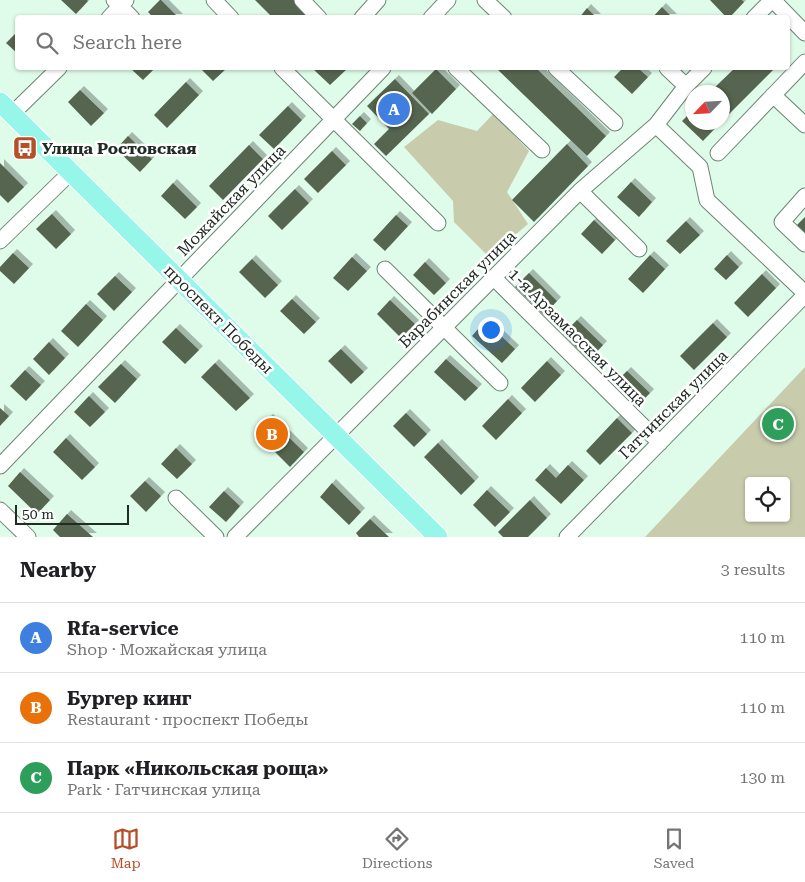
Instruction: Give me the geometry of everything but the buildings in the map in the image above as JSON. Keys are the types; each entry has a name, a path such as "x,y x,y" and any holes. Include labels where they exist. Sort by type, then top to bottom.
{"main road":[{"name":"проспект Победы","path":"6,108 438,537"}],"street":[{"path":"214,0 228,15"},
{"path":"302,0 315,15"},
{"path":"365,15 378,0"},
{"path":"434,15 448,0"},
{"path":"485,0 501,15"},
{"path":"757,15 772,0 787,15"},
{"path":"111,15 120,2 130,15"},
{"path":"790,18 805,33"},
{"path":"718,153 805,62"},
{"path":"6,108 56,70"},
{"path":"284,70 438,223"},
{"name":"Можайская улица","path":"0,466 333,119 374,70"},
{"path":"458,70 542,150"},
{"path":"558,70 615,123"},
{"path":"669,70 685,85"},
{"name":"Барабинская улица","path":"687,85 702,70"},
{"name":"Барабинская улица","path":"235,537 580,191 656,125 685,87"},
{"path":"773,95 805,125"},
{"path":"656,125 700,167 706,200 805,294"},
{"path":"0,241 71,172"},
{"path":"580,191 640,249"},
{"path":"805,196 782,222 805,244"},
{"path":"385,270 500,383"},
{"name":"1-я Арзамасская улица","path":"494,278 660,443"},
{"name":"Гатчинская улица","path":"567,537 805,294"},
{"path":"176,498 216,537"},
{"path":"0,510 28,537"}],"green space":[{"path":"494,113 529,151 507,192 528,224 489,257 454,222 453,201 404,147 438,120 477,131"},
{"path":"805,367 805,537 645,537"}],"place":[{"name":"Rfa-service","path":"394,109"},
{"name":"Улица Ростовская","path":"25,148"},
{"name":"Парк «Никольская роща»","path":"778,424"},
{"name":"Бургер кинг","path":"272,434"}]}
